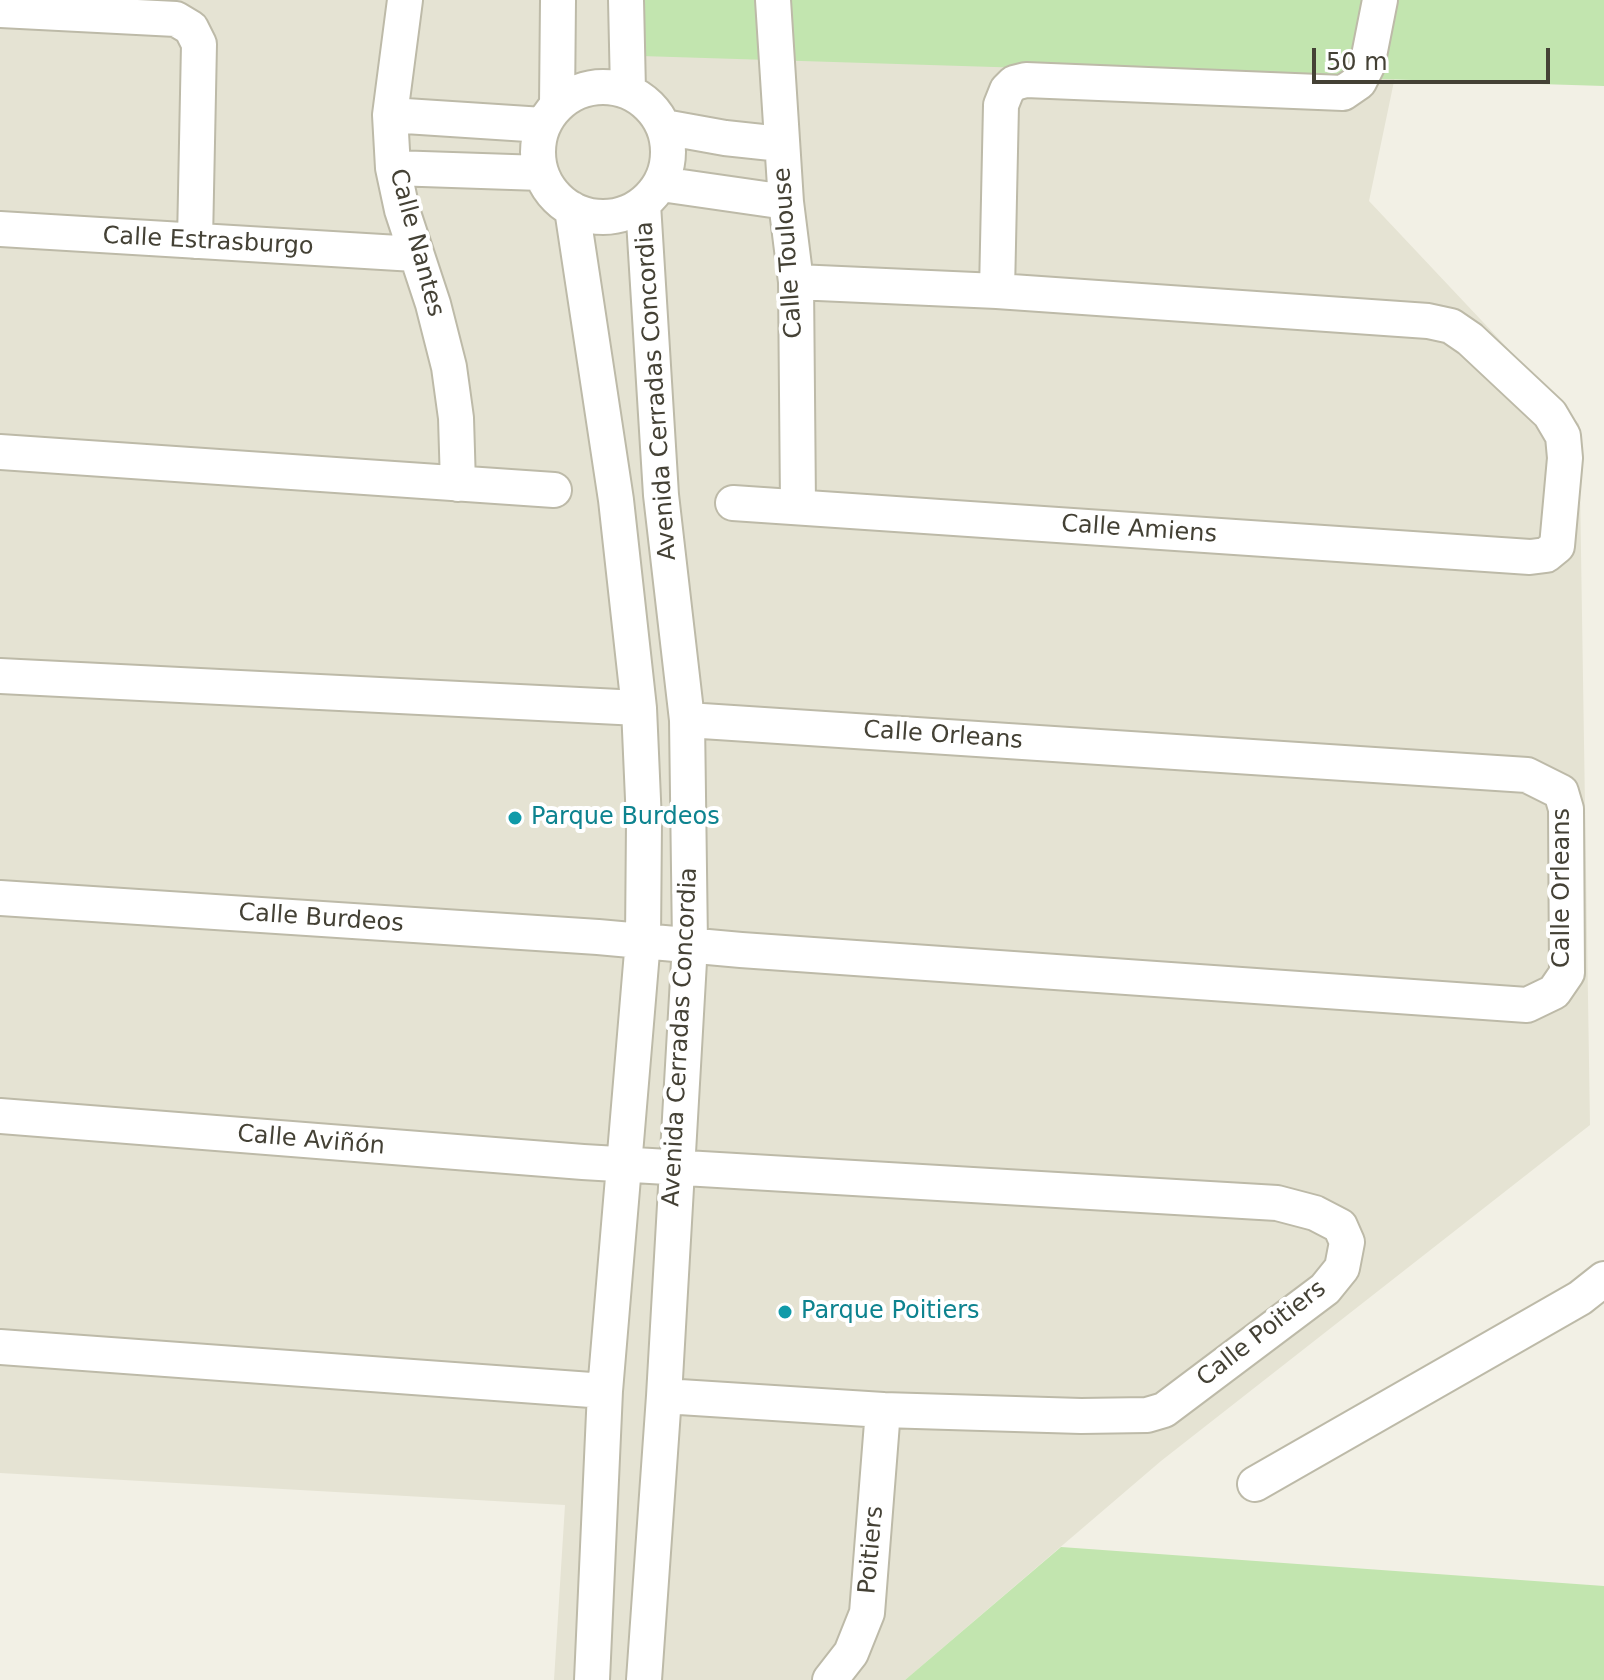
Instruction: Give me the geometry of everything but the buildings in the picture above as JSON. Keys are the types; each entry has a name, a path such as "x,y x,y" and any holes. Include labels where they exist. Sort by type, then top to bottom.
{"street":[{"name":"Calle Nantes","path":"405,0 390,115 393,168 449,367 456,418 458,484"},
{"path":"390,115 550,115 578,91 603,86 628,91 650,105 664,127 669,156 652,194 621,215 596,217 572,209 553,194 541,173 538,148 550,115 558,0"},
{"path":"626,0 628,91"},
{"name":"Calle Toulouse","path":"773,0 781,144 796,282 798,506"},
{"path":"796,282 997,291 1001,105 1007,90 1014,83 1026,80 1343,93 1359,82 1367,66 1380,0"},
{"path":"0,10 176,19 191,28 199,44 195,241"},
{"path":"664,127 781,144"},
{"path":"393,168 463,173 541,173"},
{"path":"652,194 786,202"},
{"name":"Avenida Cerradas Concordia","path":"644,1678 690,944 687,720 661,495 652,194"},
{"name":"Avenida Cerradas Concordia","path":"572,209 616,500 639,708 644,822 643,940 605,1391 592,1676"},
{"name":"Calle Estrasburgo","path":"0,229 415,254"},
{"name":"Calle Amiens","path":"733,503 1514,556 1546,555 1557,546 1565,458 1563,436 1550,414 1470,339 1451,326 1428,321 997,291"},
{"path":"0,452 554,490"},
{"path":"616,500 661,495"},
{"path":"0,676 639,708"},
{"name":"Calle Orleans","path":"643,940 757,951 1527,1005 1554,992 1567,973 1566,809 1561,792 1527,775 687,720"},
{"name":"Calle Burdeos","path":"0,898 643,940"},
{"name":"Calle Aviñón","path":"0,1116 675,1166"},
{"name":"Calle Poitiers","path":"664,1396 883,1410 1124,1417 1164,1410 1325,1289 1342,1268 1347,1242 1340,1226 1315,1213 1277,1203 675,1166"},
{"path":"1255,1484 1580,1298 1604,1279"},
{"path":"0,1347 605,1391"},
{"name":"Poitiers","path":"830,1680 851,1653 867,1613 883,1410"},
{"path":"603,1458 658,1461"},
{"path":"592,1676 644,1678"}],"shaded area":[{"path":"0,0 1411,0 1369,201 1579,424 1590,1125 1161,1461 905,1680 554,1680 565,1505 0,1473"}],"green space":[{"path":"642,0 1604,0 1604,86 641,56"},
{"path":"1061,1547 1604,1586 1604,1680 905,1680"}],"place":[{"name":"Parque Burdeos","path":"515,818"},
{"name":"Parque Poitiers","path":"785,1312"}]}
